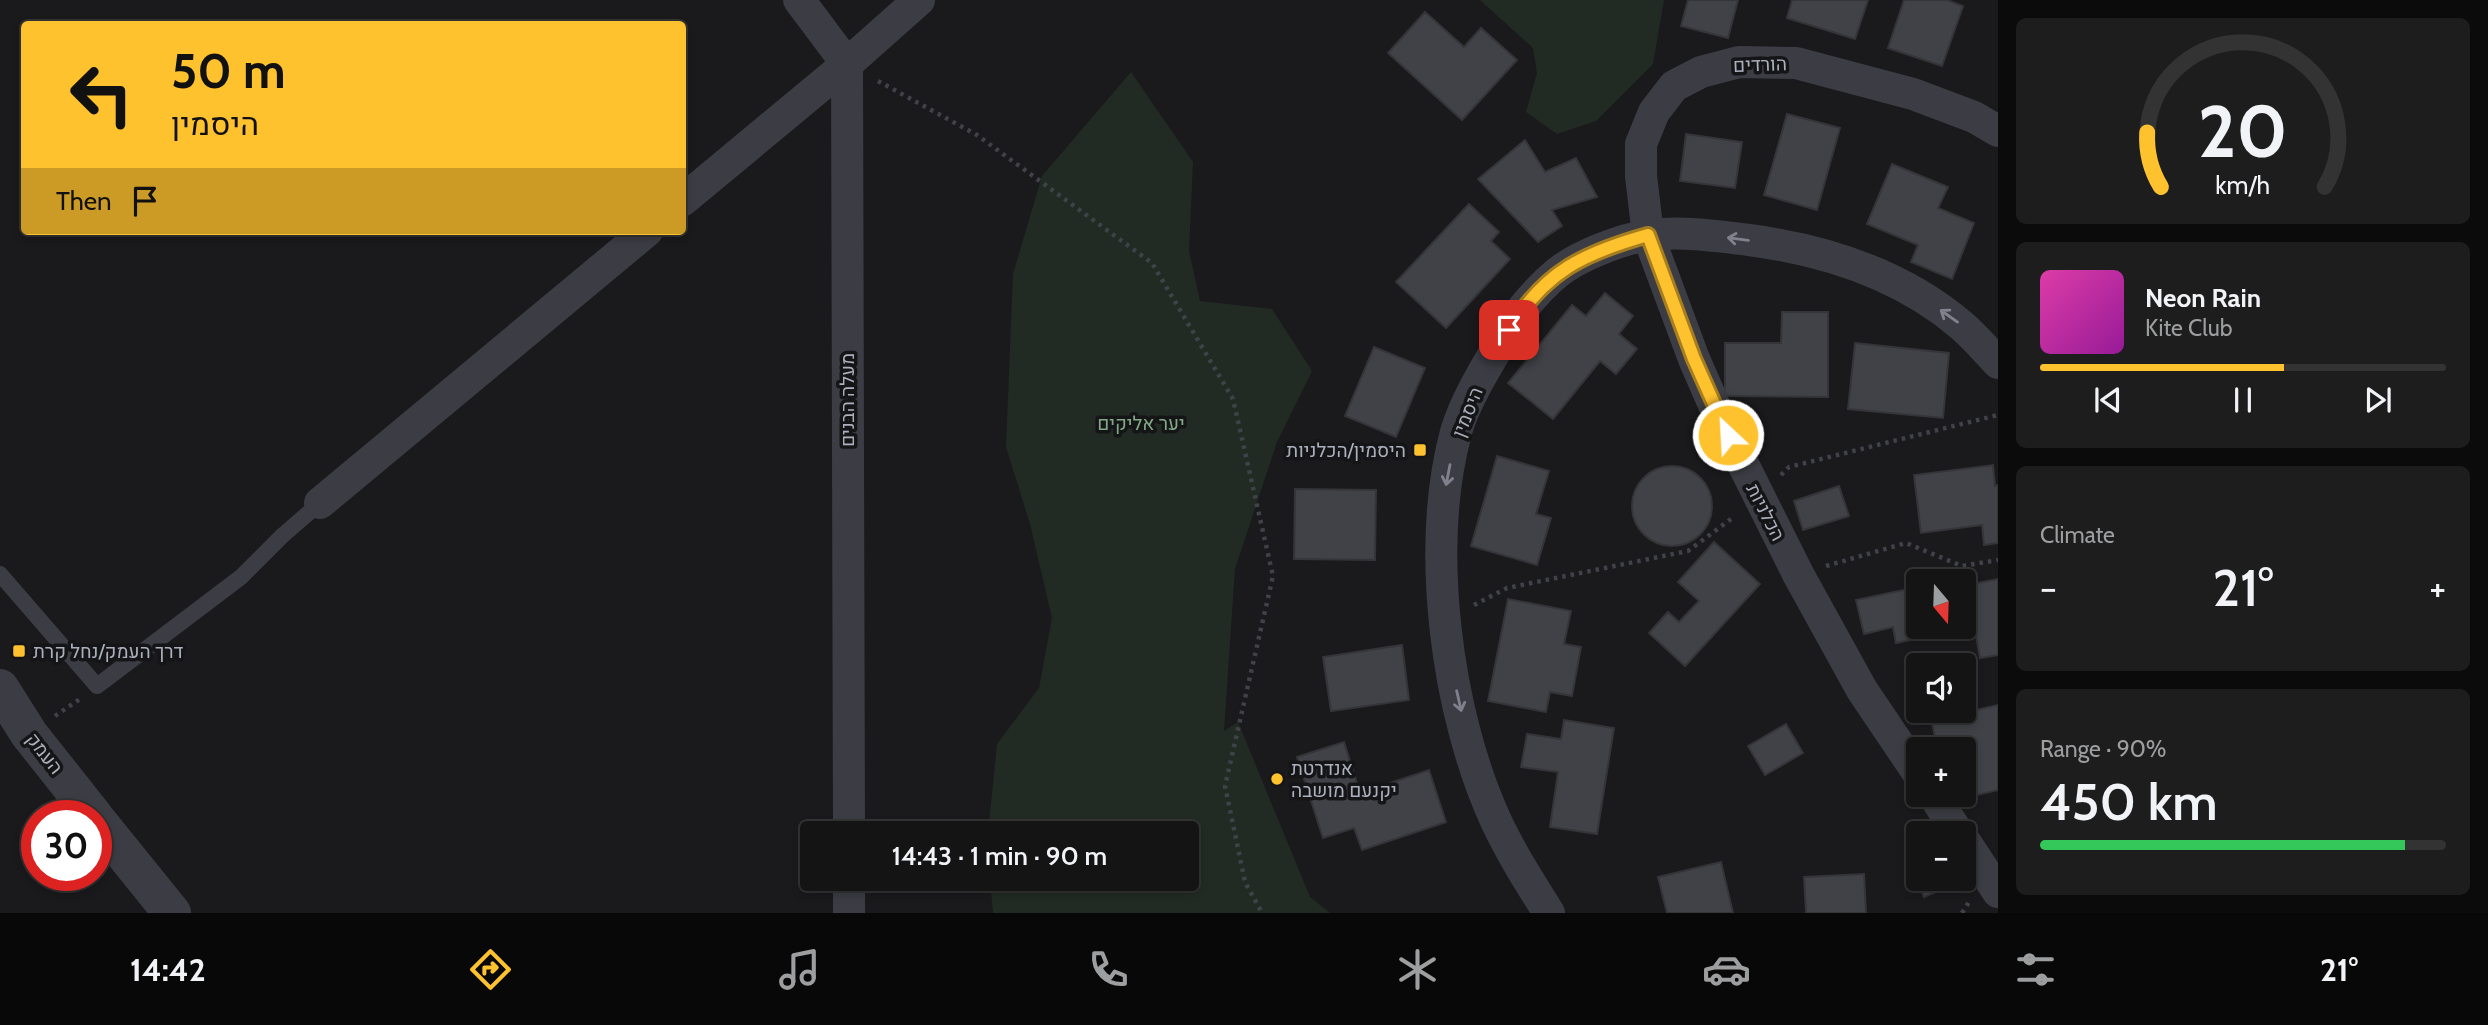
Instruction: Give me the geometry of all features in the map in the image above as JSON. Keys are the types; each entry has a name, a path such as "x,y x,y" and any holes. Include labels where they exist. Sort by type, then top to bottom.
{"street":[{"path":"799,0 847,64"},
{"path":"686,198 847,64 919,0"},
{"name":"הורדים","path":"1648,235 1641,176 1641,144 1654,112 1674,86 1701,72 1739,62 1796,63 1913,94 1975,117 1998,131"},
{"name":"מעלה הבנים","path":"847,64 849,821"},
{"path":"320,503 642,235"},
{"name":"היסמין","path":"1549,913 1520,866 1496,819 1470,749 1452,673 1442,561 1445,491 1457,430 1484,370 1522,309 1557,273 1589,254 1648,235 1704,235 1763,242 1850,262 1913,291 1961,325 1998,363"},
{"name":"הכלניות","path":"1648,235 1694,359 1759,498 1862,690 1906,755"},
{"name":"העמק","path":"0,688 29,734 81,800"},
{"name":"העמק","path":"112,838 172,913"},
{"path":"1976,859 1998,892"},
{"path":"849,891 849,913"}],"lane":[{"path":"0,574 97,687 241,577 320,503"}],"path":[{"path":"847,64 977,135 1152,263 1233,400 1273,576 1225,786 1245,882 1262,913"},
{"path":"1446,620 1507,587 1688,551 1759,498 1789,467 1998,415"},
{"path":"1798,574 1906,543 1962,566 1998,560"},
{"path":"29,734 97,687"}],"green space":[{"path":"1480,0 1664,0 1653,64 1596,121 1557,134 1526,112 1537,73 1533,48"},
{"name":"יער אליקים","path":"1131,72 1193,162 1189,251 1200,301 1272,309 1312,371 1277,442 1235,569 1224,731 1238,722 1310,897 1330,913 993,913 991,891 1199,891 1199,821 989,821 997,744 1039,688 1052,618 1030,524 1006,447 1013,274 1042,176"}],"building":[{"path":"1688,0 1738,0 1728,38 1681,26"},
{"path":"1792,0 1868,0 1855,39 1787,18"},
{"path":"1904,0 1947,0 1963,6 1942,66 1888,48"},
{"path":"1425,12 1464,47 1481,28 1517,60 1462,120 1388,53"},
{"path":"1787,114 1840,128 1817,210 1764,195"},
{"path":"1686,134 1742,142 1735,188 1680,181"},
{"path":"1525,140 1545,172 1576,158 1597,197 1552,210 1562,226 1538,242 1478,179"},
{"path":"1892,164 1948,187 1938,208 1974,223 1952,279 1911,262 1918,245 1867,224"},
{"path":"1469,204 1499,232 1491,241 1510,259 1446,328 1396,282"},
{"path":"1605,293 1633,316 1619,334 1637,349 1616,374 1600,361 1553,419 1508,383 1572,305 1586,316"},
{"path":"1782,312 1828,312 1828,397 1725,396 1725,343 1781,343"},
{"path":"1855,343 1949,353 1943,418 1848,409"},
{"path":"1374,347 1425,368 1396,437 1345,416"},
{"path":"1497,456 1549,471 1536,514 1551,518 1537,565 1471,546"},
{"path":"1993,465 1995,486 1998,485 1998,543 1984,545 1982,525 1921,533 1914,475"},
{"path":"1672,466 1687,469 1700,478 1709,491 1712,506 1709,521 1700,534 1687,543 1672,546 1657,543 1644,534 1635,521 1632,506 1635,491 1644,478 1657,469"},
{"path":"1839,486 1849,516 1803,530 1794,501"},
{"path":"1295,489 1376,490 1375,560 1294,559"},
{"path":"1714,542 1760,584 1685,666 1649,633 1668,612 1679,622 1699,601 1678,582"},
{"path":"1998,579 1998,655 1980,658 1976,636 1976,583"},
{"path":"1906,590 1906,639 1914,639 1896,643 1893,627 1864,634 1856,600"},
{"path":"1508,599 1571,611 1564,644 1581,647 1572,696 1550,692 1546,712 1488,701"},
{"path":"1402,645 1409,700 1331,711 1323,657"},
{"path":"1998,705 1998,790 1976,795 1976,737 1935,737 1932,723 1976,723 1976,710"},
{"path":"1564,720 1614,728 1597,834 1550,827 1558,772 1521,767 1527,734 1561,739"},
{"path":"1786,724 1803,753 1765,775 1748,746"},
{"path":"1344,742 1360,793 1429,770 1446,822 1362,850 1354,828 1323,838 1297,757"},
{"path":"1721,862 1733,913 1667,913 1658,877"},
{"path":"1864,874 1866,913 1806,913 1804,877"},
{"path":"1921,891 1938,891 1924,897"}],"place":[{"name":"היסמין/הכלניות","path":"1420,450"},
{"name":"דרך העמק/נחל קרת","path":"19,651"},
{"name":"אנדרטת יקנעם מושבה","path":"1277,779"}],"route":[{"path":"1509,330 1522,309 1557,273 1589,254 1648,235 1694,359 1728,435"}]}
